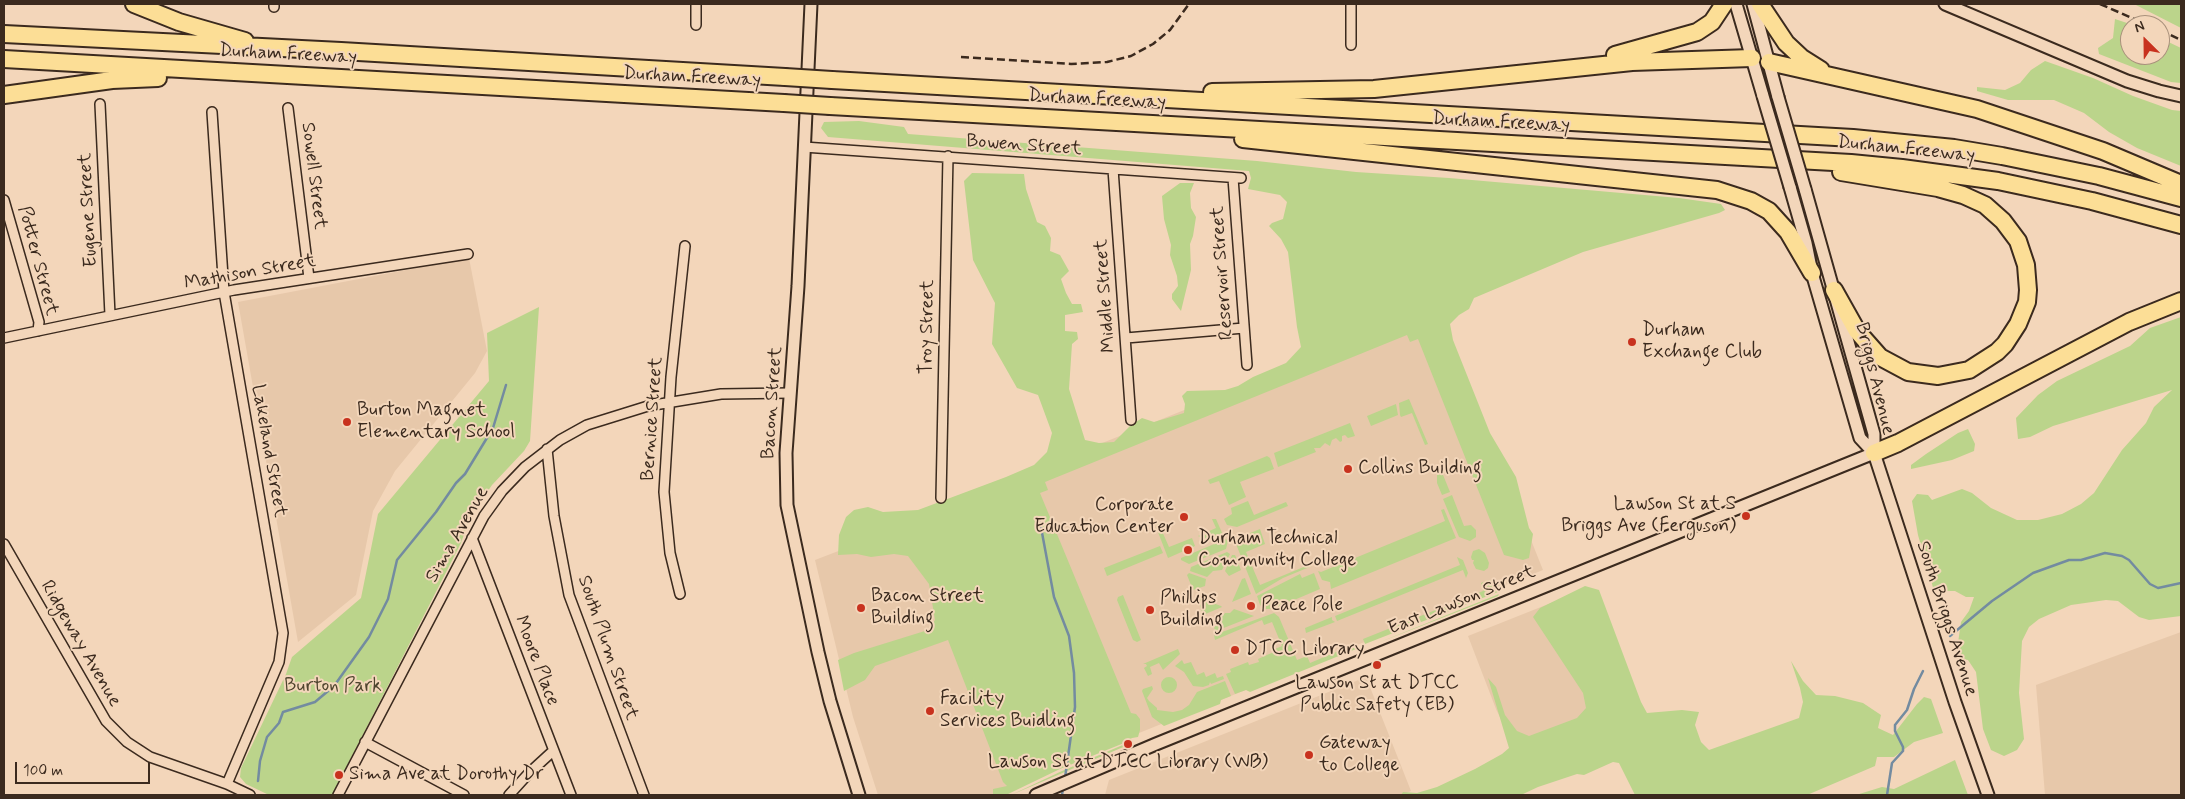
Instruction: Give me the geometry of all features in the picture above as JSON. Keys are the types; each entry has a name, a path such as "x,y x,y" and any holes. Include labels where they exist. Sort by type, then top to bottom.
{"highway":[{"path":"134,4 179,22 269,48"},
{"path":"1509,76 1608,57 1689,36 1712,22 1724,4"},
{"path":"1760,4 1776,31 1794,50 1811,64 1837,77"},
{"name":"Durham Freeway","path":"4,34 1802,134 1954,148 2051,165 2181,198"},
{"path":"1105,95 1251,90 1344,90 1509,76 1641,62 1752,58"},
{"name":"Durham Freeway","path":"4,60 1077,119 1902,168 1998,181 2092,201 2181,224"},
{"path":"1769,62 1945,102 2016,121 2104,151 2181,184"},
{"path":"4,94 112,80 191,77 224,72"},
{"path":"1077,119 1717,190 1751,201 1769,212 1788,232 1812,273"},
{"path":"1740,157 1938,188 1974,199 1995,212 2011,230 2023,252 2028,277 2027,302 2006,344 1979,365 1959,374 1938,376 1908,372 1880,357 1857,331 1834,290"},
{"path":"1874,453 1898,443 2113,330 2147,314 2181,302"}],"street":[{"path":"696,4 696,25"},
{"name":"Bacon Street","path":"811,4 786,453 788,515 830,701 859,795"},
{"path":"1351,4 1351,45"},
{"name":"Briggs Avenue","path":"1736,4 1790,187 1806,243 1812,273 1860,438 1874,453"},
{"name":"Briggs Avenue","path":"1753,4 1874,434 1874,453"},
{"path":"1944,4 2127,81 2181,96"},
{"path":"1752,58 1769,62"},
{"name":"Eugene Street","path":"100,104 110,315"},
{"name":"Sowell Street","path":"288,108 309,278"},
{"name":"Lakeland Street","path":"212,112 224,292 282,625 283,641 279,662 227,784"},
{"name":"Bowen Street","path":"804,147 1237,178"},
{"name":"Troy Street","path":"941,498 948,156"},
{"name":"Middle Street","path":"1113,169 1131,420"},
{"name":"Reservoir Street","path":"1237,178 1247,366"},
{"name":"Potter Street","path":"4,200 39,322 38,331"},
{"name":"Bernice Street","path":"680,594 670,553 665,511 665,464 669,401 685,246"},
{"name":"Mathison Street","path":"38,331 224,292 468,254"},
{"path":"1126,338 1244,328"},
{"path":"4,338 38,331"},
{"name":"Sima Avenue","path":"338,795 472,538 502,490 525,467 547,449 587,425 624,412 669,401 721,394 790,393"},
{"name":"South Plum Street","path":"547,449 554,516 569,595 644,795"},
{"name":"East Lawson Street","path":"1036,795 1156,744 1874,453"},
{"name":"South Briggs Avenue","path":"1874,453 1955,702 1988,795"},
{"name":"Moore Place","path":"472,538 571,795"},
{"name":"Ridgeway Avenue","path":"4,544 106,721 127,742 150,758 227,784 250,795"},
{"path":"366,742 464,795"},
{"path":"509,795 529,773 554,751"}],"shaded area":[{"name":"Burton Magnet Elementary School","path":"469,258 487,351 475,373 395,471 373,511 356,595 298,642 238,302"},
{"name":"Durham Technical Community College","path":"1438,308 1543,570 1082,756 1000,795 878,795 853,717 815,560"},
{"path":"1556,601 1602,715 1515,749 1496,709 1468,636"},
{"path":"2181,632 2181,795 2045,795 2036,685"},
{"path":"1366,677 1411,791 1401,795 1105,795 1109,780"}],"green space":[{"path":"2134,4 2181,4 2181,28 2170,22 2170,15 2156,15"},
{"path":"2115,19 2120,21 2120,62 2099,54 2098,48 2113,38"},
{"path":"2170,43 2181,48 2181,83 2171,82 2127,65 2170,65"},
{"path":"2045,61 2093,78 2133,96 2172,110 2181,111 2181,166 2137,148 2109,132 2084,113 2054,100 2008,100 1977,91 1977,87 2005,90 2020,83 2031,70"},
{"path":"859,121 904,127 908,134 1257,161 1356,172 1679,198 1721,204 1725,210 1583,252 1474,298 1469,309 1450,324 1453,340 1490,433 1516,477 1529,528 1533,534 1529,558 1523,560 1504,555 1418,339 1410,342 1407,335 1045,482 1048,490 1040,493 1131,713 1136,714 1140,719 1140,730 1138,737 1060,769 1006,795 993,795 993,789 1007,786 1003,782 948,640 875,666 865,680 844,691 838,660 854,653 928,630 935,620 929,584 908,556 894,554 871,557 857,554 838,555 839,535 846,517 854,510 868,507 883,512 918,510 1006,477 1034,465 1047,452 1052,433 1038,395 1017,388 992,344 995,303 973,260 964,181 972,173 1024,174 1026,189 1037,222 1045,226 1051,238 1050,251 1060,255 1069,271 1061,279 1066,293 1072,304 1081,304 1083,312 1065,315 1065,331 1077,332 1078,339 1072,344 1069,389 1085,440 1099,443 1114,442 1130,426 1142,418 1154,422 1184,413 1185,404 1182,396 1187,391 1225,390 1238,386 1253,377 1286,363 1301,347 1288,252 1281,239 1269,226 1283,219 1287,202 1280,195 1248,189 1251,178 1249,171 828,137 821,128 824,122"},
{"path":"1180,183 1194,183 1190,193 1191,208 1196,217 1190,244 1191,270 1181,311 1172,299 1172,294 1178,286 1177,276 1170,255 1171,245 1164,219 1162,196"},
{"name":"Burton Park","path":"539,307 530,441 524,451 492,485 470,517 461,543 332,795 269,795 246,784 240,777 241,768 286,674 292,657 361,598 378,514 489,381 487,333"},
{"path":"2181,317 2181,616 2149,620 2139,617 2118,601 2106,600 2071,605 2039,619 2029,627 2022,641 2019,693 2024,739 2017,750 2004,756 1991,750 1983,729 1976,672 1968,660 1960,659 1958,643 1961,622 1969,611 1974,597 1966,597 1955,591 1934,591 1918,535 1912,501 1917,494 1928,495 1932,500 1962,489 1972,493 1991,508 2017,520 2038,520 2062,514 2081,504 2094,493 2122,450 2146,423 2154,407 2172,390 2053,426 2030,437 2018,439 2016,418 2038,395 2057,381 2130,346 2150,328"},
{"path":"1409,399 1428,444 1425,445 1412,413 1401,417 1400,415 1399,403"},
{"path":"1396,404 1398,415 1371,426 1367,416"},
{"path":"1350,423 1355,436 1348,438 1345,435 1342,436 1342,441 1340,442 1336,438 1332,440 1330,446 1325,443 1320,448 1314,448 1316,452 1278,467 1274,453"},
{"path":"1968,429 1975,444 1974,451 1952,460 1911,469 1911,465 1926,454 1958,433"},
{"path":"1267,456 1270,458 1274,469 1240,482 1246,497 1229,505 1219,481 1210,484 1208,480"},
{"path":"1441,470 1450,492 1442,495 1437,483 1437,471"},
{"path":"1452,495 1464,526 1471,525 1476,530 1476,537 1470,541 1459,537 1443,499"},
{"path":"1248,501 1254,515 1286,502 1288,506 1237,527 1227,525 1224,519 1232,514 1231,508"},
{"path":"1444,509 1456,538 1331,589 1330,582 1322,580 1318,571 1321,572 1445,521 1441,510"},
{"path":"1212,519 1216,519 1223,535 1209,541 1198,536 1216,528"},
{"path":"1158,522 1169,547 1192,538 1195,546 1168,558 1156,527"},
{"path":"1260,529 1265,544 1246,552 1260,585 1311,564 1312,566 1283,578 1256,594 1236,544 1238,538"},
{"path":"1226,539 1228,541 1226,549 1189,564 1181,560 1181,558"},
{"path":"1160,546 1163,553 1107,576 1104,568"},
{"path":"1479,549 1485,553 1489,563 1488,568 1484,571 1476,569 1473,563 1474,560 1471,557 1473,551"},
{"path":"1227,552 1230,554 1222,570 1213,571 1207,577 1190,571 1191,567"},
{"path":"1232,555 1235,555 1241,570 1229,576 1225,571"},
{"path":"1457,557 1463,560 1468,573 1466,578 1463,570 1337,621 1335,616 1460,565"},
{"path":"1189,573 1206,579 1205,586 1193,590 1187,575"},
{"path":"1314,573 1320,589 1273,609 1265,609 1260,605 1257,596 1300,574 1302,578"},
{"path":"1245,578 1251,594 1232,602 1242,579"},
{"path":"1488,580 1497,581 1500,588 1498,592 1365,644 1363,639 1483,591 1481,583"},
{"path":"1585,586 1599,590 1641,702 1647,713 1682,710 1699,712 1695,725 1701,742 1709,750 1799,718 1803,702 1791,661 1803,681 1816,695 1835,696 1863,703 1881,715 1878,728 1893,735 1924,697 1931,699 1943,733 1914,742 1894,757 1877,757 1875,766 1807,795 1635,795 1619,763 1613,762 1584,775 1577,774 1538,787 1521,795 1401,795 1403,792 1417,793 1437,787 1475,769 1509,748 1488,678 1496,687 1505,715 1517,731 1529,736 1577,718 1586,708 1583,693 1533,617 1540,608"},
{"path":"1499,594 1498,596 1375,644"},
{"path":"1123,595 1141,640 1137,642 1133,640 1117,600 1118,597"},
{"path":"1197,597 1221,606 1222,607 1203,615"},
{"path":"1234,609 1254,616 1216,631 1214,628 1225,613 1230,613"},
{"path":"1274,613 1279,617 1297,660 1307,656 1310,663 1353,645 1356,649 1250,692 1246,690 1235,694 1226,674 1231,672 1230,669 1248,662 1249,665 1259,662 1258,659 1276,651 1275,649 1282,646 1272,622 1264,625 1262,620 1215,640 1214,635"},
{"path":"1332,617 1332,620 1335,622 1306,633 1305,628"},
{"path":"1178,649 1180,654 1163,670 1159,663 1150,667 1152,674 1148,676 1144,668 1147,666 1143,664"},
{"path":"1182,660 1184,664 1191,662 1197,675 1204,672 1206,677 1215,673 1217,678 1223,676 1224,679 1211,684 1210,682 1209,685 1203,687 1193,686 1184,672 1175,666"},
{"path":"1169,677 1175,679 1177,685 1175,691 1169,693 1163,691 1161,685 1163,679"},
{"path":"1225,681 1231,696 1221,700 1220,704 1164,726 1152,717 1142,691 1152,686 1153,689 1147,698 1149,701 1157,710 1173,712 1182,710 1189,705 1197,692"},
{"path":"1132,741 1128,745 1011,795 1062,771"},
{"path":"1955,760 1968,795 1856,795 1882,787 1894,789"}],"waterway":[{"path":"258,781 260,761 267,737 279,723 283,712 315,702 334,686 369,637 388,599 397,560 465,474 493,428 506,385"},
{"path":"1040,522 1054,597 1069,636 1074,673 1075,707 1065,778"},
{"path":"1950,636 1992,601 2033,573 2069,560 2081,560 2105,553 2122,556 2129,560 2150,584 2158,588 2181,583"},
{"path":"1887,795 1892,763 1903,751 1895,731 1895,725 1907,710 1923,671"},
{"path":"1062,795 1063,788"}],"railway":[{"path":"961,57 1071,64 1107,62 1131,56 1153,44 1170,30 1189,4"},
{"path":"2100,4 2125,15"},
{"path":"2170,35 2181,40"}],"place":[{"name":"Durham Exchange Club","path":"1632,342"},
{"name":"Burton Magnet Elementary School","path":"347,422"},
{"name":"Collins Building","path":"1348,469"},
{"name":"Lawson St at S Briggs Ave (Ferguson)","path":"1746,516"},
{"name":"Corporate Education Center","path":"1184,517"},
{"name":"Durham Technical Community College","path":"1188,550"},
{"name":"Peace Pole","path":"1251,606"},
{"name":"Bacon Street Building","path":"861,608"},
{"name":"Phillips Building","path":"1150,610"},
{"name":"DTCC Library","path":"1235,650"},
{"name":"Lawson St at DTCC Public Safety (EB)","path":"1377,665"},
{"name":"Facility Services Buidling","path":"930,711"},
{"name":"Lawson St at DTCC Library (WB)","path":"1128,744"},
{"name":"Gateway to College","path":"1309,755"},
{"name":"Sima Ave at Dorothy Dr","path":"339,775"}]}
